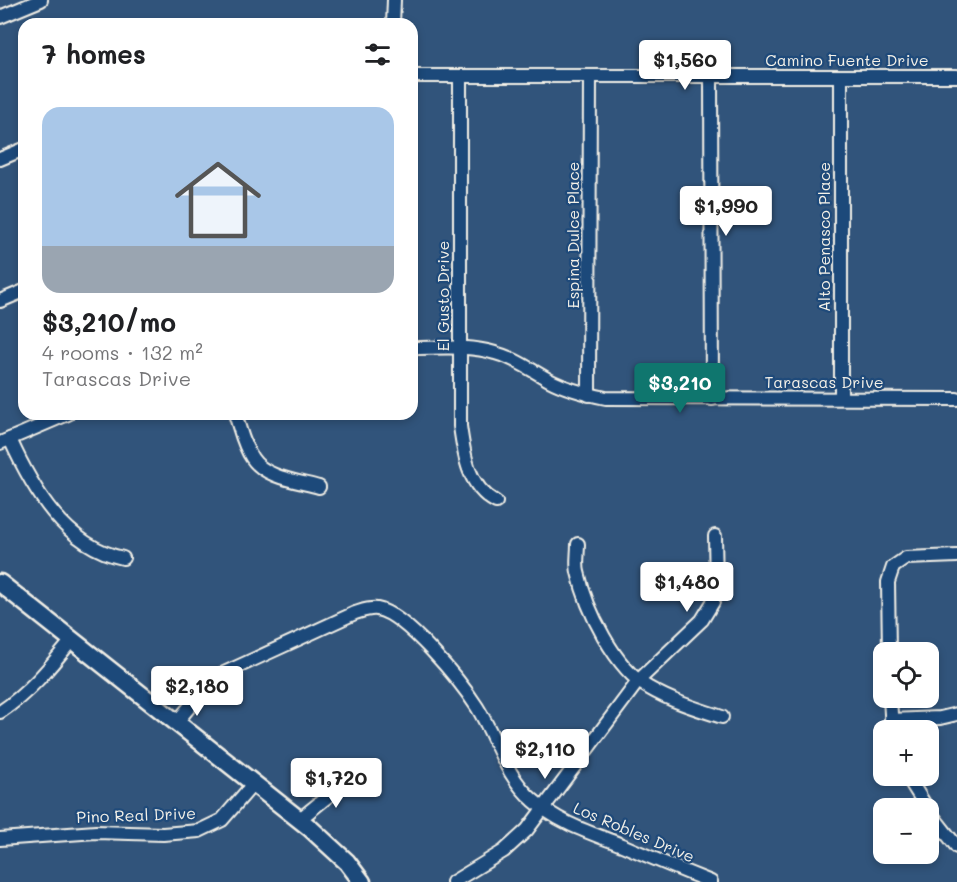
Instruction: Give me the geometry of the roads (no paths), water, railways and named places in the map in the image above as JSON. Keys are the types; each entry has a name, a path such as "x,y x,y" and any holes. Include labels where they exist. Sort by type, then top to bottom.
{"main road":[{"path":"0,583 300,819 347,862 362,882"}],"street":[{"path":"0,17 41,0"},
{"path":"393,18 394,0"},
{"name":"Camino Fuente Drive","path":"418,76 957,76"},
{"name":"El Gusto Drive","path":"460,76 460,426 467,463 478,488 496,502"},
{"name":"Espina Dulce Place","path":"589,395 590,76"},
{"path":"711,76 712,399"},
{"name":"Alto Penasco Place","path":"841,76 841,398"},
{"path":"0,159 18,152"},
{"path":"0,301 18,294"},
{"name":"Tarascas Drive","path":"418,348 478,349 503,355 522,363 550,381 589,395 618,398 957,399"},
{"path":"54,420 5,441 51,511 94,547 123,558"},
{"path":"237,420 250,456 256,464 270,473 319,487"},
{"path":"453,882 504,851 527,830 639,680 702,620 713,602 716,584 716,536"},
{"path":"578,544 577,570 592,613 622,664 648,688 722,717"},
{"path":"889,642 888,582 893,567 906,558 957,556"},
{"name":"Los Robles Drive","path":"176,723 205,689 232,669 355,613 376,609 384,611 417,636 454,674 477,707 518,783 543,808 582,829 711,882"},
{"path":"0,712 34,685 72,640"},
{"path":"926,720 957,714"},
{"path":"300,819 354,775"},
{"name":"Pino Real Drive","path":"0,839 96,832 163,834 199,831 222,820 254,783"},
{"path":"939,823 957,847"}]}
